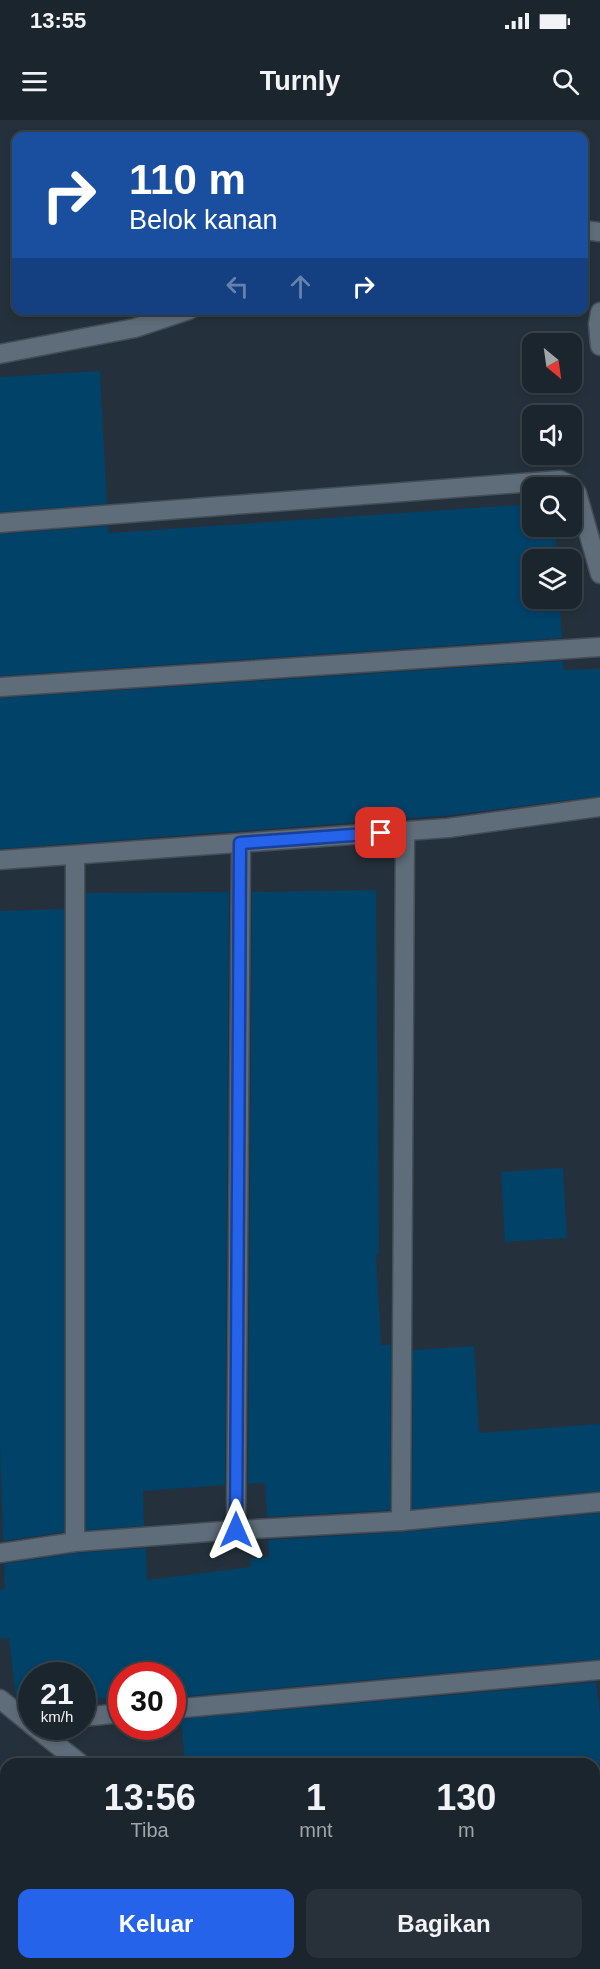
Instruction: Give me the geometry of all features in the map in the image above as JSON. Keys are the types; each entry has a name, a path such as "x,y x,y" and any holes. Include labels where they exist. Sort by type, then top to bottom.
{"street":[{"path":"600,312 598,324 600,346"},
{"path":"0,354 135,328 174,315"},
{"path":"0,523 560,480 569,484 577,493 600,574"},
{"path":"0,687 600,647"},
{"path":"0,860 448,828 600,807"},
{"path":"401,1521 405,831"},
{"path":"236,1530 240,843"},
{"path":"75,855 75,1542"},
{"path":"0,1553 75,1542 401,1521 600,1502"},
{"path":"186,1707 600,1670"},
{"path":"0,1699 18,1714"},
{"path":"51,1740 74,1758"}],"building":[{"path":"100,371 107,504 0,512 0,377"},
{"path":"522,505 522,537 556,537 556,549 522,549 522,609 560,609 562,638 0,676 0,534 108,526 109,533"},
{"path":"563,661 564,670 600,669 600,796 452,815 0,849 0,698"},
{"path":"376,890 379,1254 376,1254 381,1345 391,1345 390,1510 267,1517 265,1483 248,1484 252,892"},
{"path":"229,892 225,1485 143,1491 144,1526 86,1530 86,893"},
{"path":"64,909 64,1532 3,1541 0,1444 0,911"},
{"path":"563,1168 567,1238 505,1242 501,1172"},
{"path":"474,1346 479,1433 600,1424 600,1491 412,1509 413,1350"},
{"path":"600,1513 600,1659 186,1696 186,1662 108,1662 108,1698 96,1699 96,1662 18,1662 18,1700 16,1698 9,1638 0,1639 0,1590 5,1589 4,1564 76,1553 146,1548 147,1580 251,1567 250,1559 269,1557 268,1540 402,1532"},
{"path":"596,1682 600,1712 600,1758 184,1758 183,1740 186,1740 186,1719"}],"route":[{"path":"236,1530 240,843 381,833"}]}
